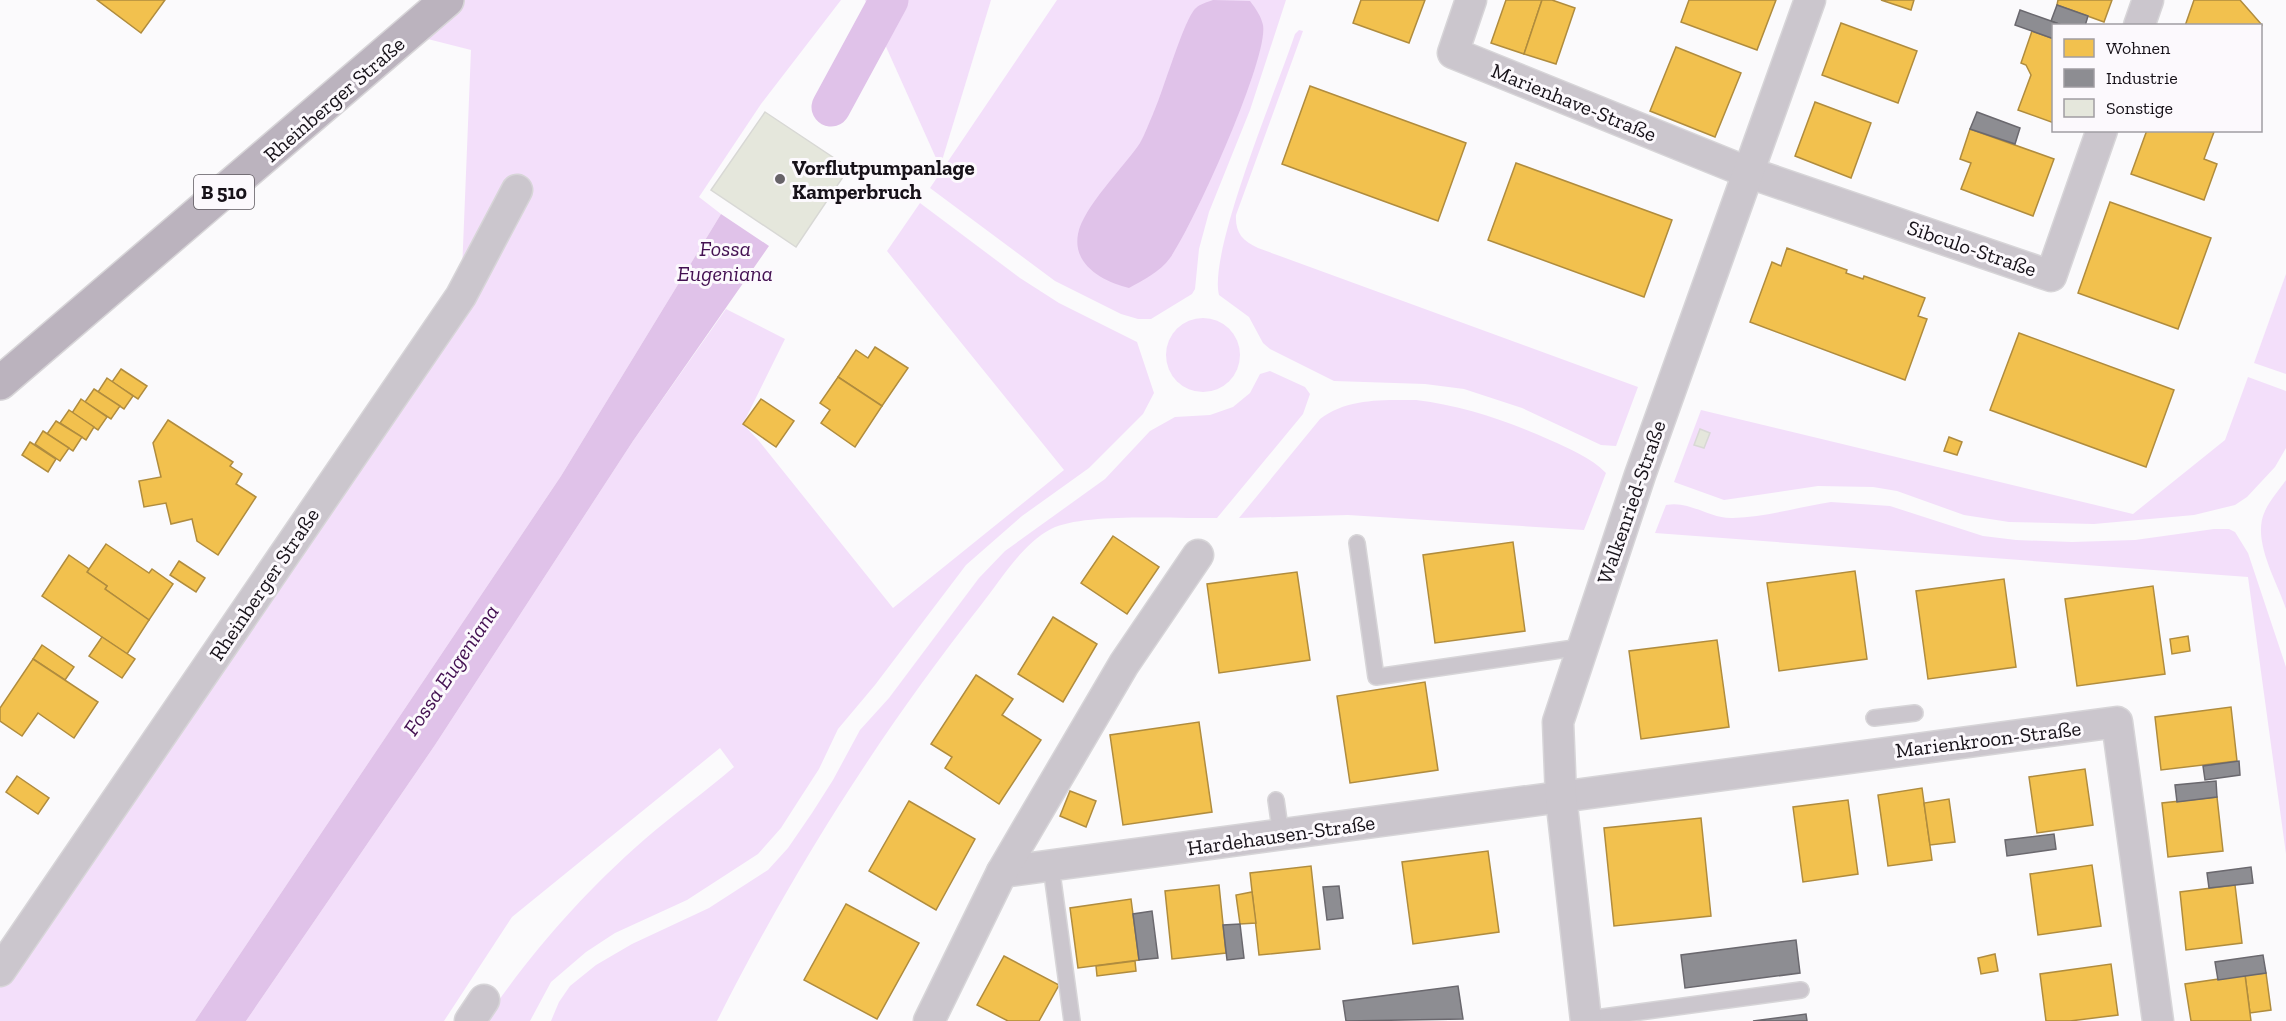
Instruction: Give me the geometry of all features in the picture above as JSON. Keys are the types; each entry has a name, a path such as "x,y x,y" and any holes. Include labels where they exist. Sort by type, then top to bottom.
{"main road":[{"name":"Rheinberger Straße","path":"0,382 334,99 447,0"}],"street":[{"name":"Marienhave-Straße","path":"1471,0 1453,53 1747,172"},
{"name":"Walkenried-Straße","path":"1582,1020 1561,797 1558,722 1581,647 1747,172 1810,0"},
{"path":"2140,24 2148,0"},
{"name":"Sibculo-Straße","path":"1747,172 2051,276 2101,132"},
{"name":"Rheinberger Straße","path":"0,971 461,296 517,190"},
{"path":"928,1021 1002,872 1124,664 1198,555"},
{"name":"Marienkroon-Straße","path":"1561,797 2117,722 2158,1021"},
{"name":"Hardehausen-Straße","path":"1002,872 1561,797"}],"lane":[{"path":"1357,543 1376,677 1581,647"},
{"path":"1874,718 1915,713"},
{"path":"1276,800 1281,835"},
{"path":"1051,866 1072,1021"},
{"path":"1582,1020 1801,990"}],"shaded area":[{"path":"447,0 841,0 761,104 699,197 721,214 561,476 195,1021 0,1021 0,971 461,296 471,50 408,34"},
{"path":"865,0 991,0 940,167"},
{"path":"1057,0 1286,0 1250,110 1209,212 1199,249 1195,289 1192,294 1151,319 1138,319 1121,314 1055,281 930,188"},
{"path":"1299,30 1303,31 1236,215 1238,231 1241,235 1258,248 1638,387 1616,446 1601,445 1522,408 1464,389 1425,384 1334,381 1270,349 1263,343 1249,317 1219,295 1218,273 1234,207 1295,34"},
{"path":"920,203 1020,278 1059,303 1137,342 1154,393 1143,414 1089,468 1022,516 966,565 875,685 838,729 819,769 781,828 758,854 687,900 615,933 586,952 551,982 530,1021 484,1021 520,971 558,925 600,881 645,839 734,767 720,748 512,917 444,1021 246,1021 435,745 633,441 726,309 785,339 743,424 893,608 1064,470 887,251"},
{"path":"2286,274 2286,374 2254,363"},
{"path":"1203,318 1217,321 1229,329 1237,341 1240,355 1237,369 1229,381 1217,389 1203,392 1189,389 1177,381 1169,369 1166,355 1169,341 1177,329 1189,321"},
{"path":"1270,371 1305,387 1310,394 1303,414 1217,518 1131,517 1085,520 1051,529 1021,553 943,654 838,806 775,912 717,1021 551,1021 559,1002 570,986 596,965 632,944 709,908 768,870 788,848 812,813 860,730 889,698 979,578 1005,551 1105,479 1150,431 1175,417 1210,415 1233,407 1250,393 1260,374"},
{"path":"2248,377 2286,391 2286,448 2275,467 2247,497 2235,505 2194,515 2094,524 2009,522 1964,515 1897,491 1873,487 1818,486 1724,500 1674,482 1701,410 2133,514 2225,440"},
{"path":"1378,400 1416,400 1468,410 1500,420 1572,450 1600,467 1606,473 1584,530 1348,515 1239,518 1320,419 1342,407 1354,404"},
{"path":"2286,480 2286,609 2267,560 2261,535 2265,511"},
{"path":"1831,502 1890,506 1983,536 2016,540 2072,542 2135,540 2214,529 2229,529 2235,532 2248,553 2286,667 2286,854 2248,577 1655,533 1666,505 1683,505 1716,516 1733,518 1770,514"}],"water":[{"path":"1213,0 1250,1 1263,25 1262,43 1242,105 1195,214 1170,258 1156,272 1129,288 1110,282 1092,271 1080,255 1077,245 1081,223 1142,140 1191,15 1202,4"},
{"name":"Fossa Eugeniana","path":"721,214 769,246 633,441 435,745 246,1021 195,1021 561,476"}],"building: Wohnen":[{"path":"97,0 165,0 141,33"},
{"path":"1361,0 1425,0 1409,43 1353,23"},
{"path":"1506,0 1542,0 1524,54 1491,43"},
{"path":"1542,0 1552,0 1575,8 1556,64 1524,54"},
{"path":"1689,0 1776,0 1757,50 1681,22"},
{"path":"1881,0 1914,0 1911,10"},
{"path":"2058,0 2112,0 2104,22 2057,5"},
{"path":"2194,0 2240,0 2261,24 2186,24"},
{"path":"1841,23 1917,51 1898,103 1822,75"},
{"path":"2032,31 2052,38 2052,122 2018,110 2031,75 2026,65 2021,63"},
{"path":"1676,47 1741,73 1715,137 1650,111"},
{"path":"1310,86 1466,143 1438,221 1282,164"},
{"path":"1815,102 1871,123 1851,178 1795,156"},
{"path":"1970,129 2054,159 2033,216 1961,189 1971,163 1960,159"},
{"path":"2146,132 2214,132 2204,159 2217,164 2204,200 2131,174"},
{"path":"1516,163 1672,220 1644,297 1488,240"},
{"path":"2110,202 2211,238 2178,329 2078,293"},
{"path":"1787,248 1847,270 1846,273 1863,279 1864,276 1925,298 1918,316 1927,319 1905,380 1750,322 1772,262 1781,266"},
{"path":"2019,333 2174,390 2146,467 1990,410"},
{"path":"875,347 908,368 882,406 838,377 856,350 868,358"},
{"path":"121,369 147,386 138,399 112,382"},
{"path":"838,377 882,406 855,447 821,423 830,410 820,403"},
{"path":"107,378 133,396 124,409 98,392"},
{"path":"94,389 120,406 111,419 85,402"},
{"path":"81,399 107,417 98,430 72,413"},
{"path":"761,399 794,421 776,447 743,424"},
{"path":"69,410 94,427 86,440 60,423"},
{"path":"168,420 233,462 230,466 242,474 236,484 256,497 218,555 197,541 192,519 171,524 166,503 144,507 139,481 161,477 153,443"},
{"path":"56,421 82,437 73,451 47,434"},
{"path":"43,431 69,448 60,461 35,444"},
{"path":"1949,437 1962,442 1957,455 1944,451"},
{"path":"30,442 56,459 48,472 22,455"},
{"path":"1113,536 1159,567 1127,614 1081,583"},
{"path":"1513,542 1525,631 1435,643 1423,555"},
{"path":"106,544 149,573 152,569 173,584 149,620 105,589 107,586 87,572"},
{"path":"69,555 107,586 105,589 149,620 127,654 42,596"},
{"path":"179,561 205,578 196,592 170,575"},
{"path":"1855,571 1867,659 1779,671 1767,583"},
{"path":"1297,572 1310,660 1219,673 1207,584"},
{"path":"2004,579 2016,667 1928,679 1916,591"},
{"path":"2153,586 2165,674 2077,686 2065,599"},
{"path":"1053,617 1097,644 1063,702 1018,674"},
{"path":"2188,636 2190,651 2172,654 2170,639"},
{"path":"102,637 135,659 122,678 89,656"},
{"path":"1717,640 1729,727 1641,739 1629,651"},
{"path":"42,645 74,667 65,680 33,659"},
{"path":"33,659 98,702 74,738 38,713 22,736 0,721 0,708"},
{"path":"976,675 1013,699 1002,715 1041,740 999,804 945,768 952,757 931,744"},
{"path":"1425,682 1438,770 1350,783 1337,696"},
{"path":"2231,707 2237,761 2161,770 2155,717"},
{"path":"1199,722 1212,812 1123,825 1110,735"},
{"path":"2085,769 2093,825 2037,833 2029,777"},
{"path":"17,776 49,798 38,814 6,792"},
{"path":"1922,788 1932,860 1888,866 1878,795"},
{"path":"1070,791 1096,801 1086,827 1060,816"},
{"path":"2217,797 2223,851 2168,857 2162,803"},
{"path":"1949,799 1955,842 1930,845 1924,803"},
{"path":"1848,800 1858,874 1803,882 1793,807"},
{"path":"909,801 975,839 936,910 869,871"},
{"path":"1701,818 1711,916 1614,926 1604,828"},
{"path":"1488,851 1499,932 1413,944 1402,862"},
{"path":"2092,865 2101,926 2038,935 2030,874"},
{"path":"1311,866 1320,949 1259,955 1250,873"},
{"path":"1219,885 1226,953 1172,959 1165,891"},
{"path":"2235,885 2242,943 2186,950 2180,892"},
{"path":"1252,892 1256,923 1240,924 1236,895"},
{"path":"1131,899 1139,960 1078,968 1070,908"},
{"path":"846,904 919,943 877,1019 804,980"},
{"path":"1995,954 1998,971 1981,974 1978,958"},
{"path":"1004,956 1059,985 1039,1021 1008,1021 977,1005"},
{"path":"1135,961 1136,971 1097,976 1096,966"},
{"path":"2111,964 2118,1015 2070,1021 2046,1021 2040,974"},
{"path":"2266,973 2271,1010 2250,1013 2245,975"},
{"path":"2245,975 2251,1021 2191,1021 2185,984"}],"building: Industrie":[{"path":"2057,5 2088,16 2086,24 2059,24 2051,21"},
{"path":"2020,10 2058,24 2052,24 2052,38 2015,25"},
{"path":"1977,112 2020,128 2015,144 1970,129"},
{"path":"2239,761 2240,775 2205,780 2203,766"},
{"path":"2216,781 2217,797 2177,802 2175,785"},
{"path":"2054,834 2056,849 2007,856 2005,840"},
{"path":"2251,867 2253,883 2209,888 2207,873"},
{"path":"1339,886 1343,918 1327,920 1323,887"},
{"path":"1152,911 1158,958 1139,960 1133,914"},
{"path":"1240,924 1244,958 1227,960 1223,925"},
{"path":"1796,940 1800,973 1685,988 1681,955"},
{"path":"2263,955 2266,973 2218,980 2215,962"},
{"path":"1458,986 1463,1019 1346,1021 1343,1001"},
{"path":"1806,1014 1807,1021 1753,1021"}],"building: Sonstige":[{"name":"Vorflutpumpanlage Kamperbruch","path":"765,112 849,168 796,247 711,190"},
{"path":"1700,429 1710,433 1704,448 1694,445"}],"waterway":[{"name":"Fossa Eugeniana","path":"831,107 889,0"}],"place":[{"name":"Vorflutpumpanlage Kamperbruch","path":"780,179"}]}
